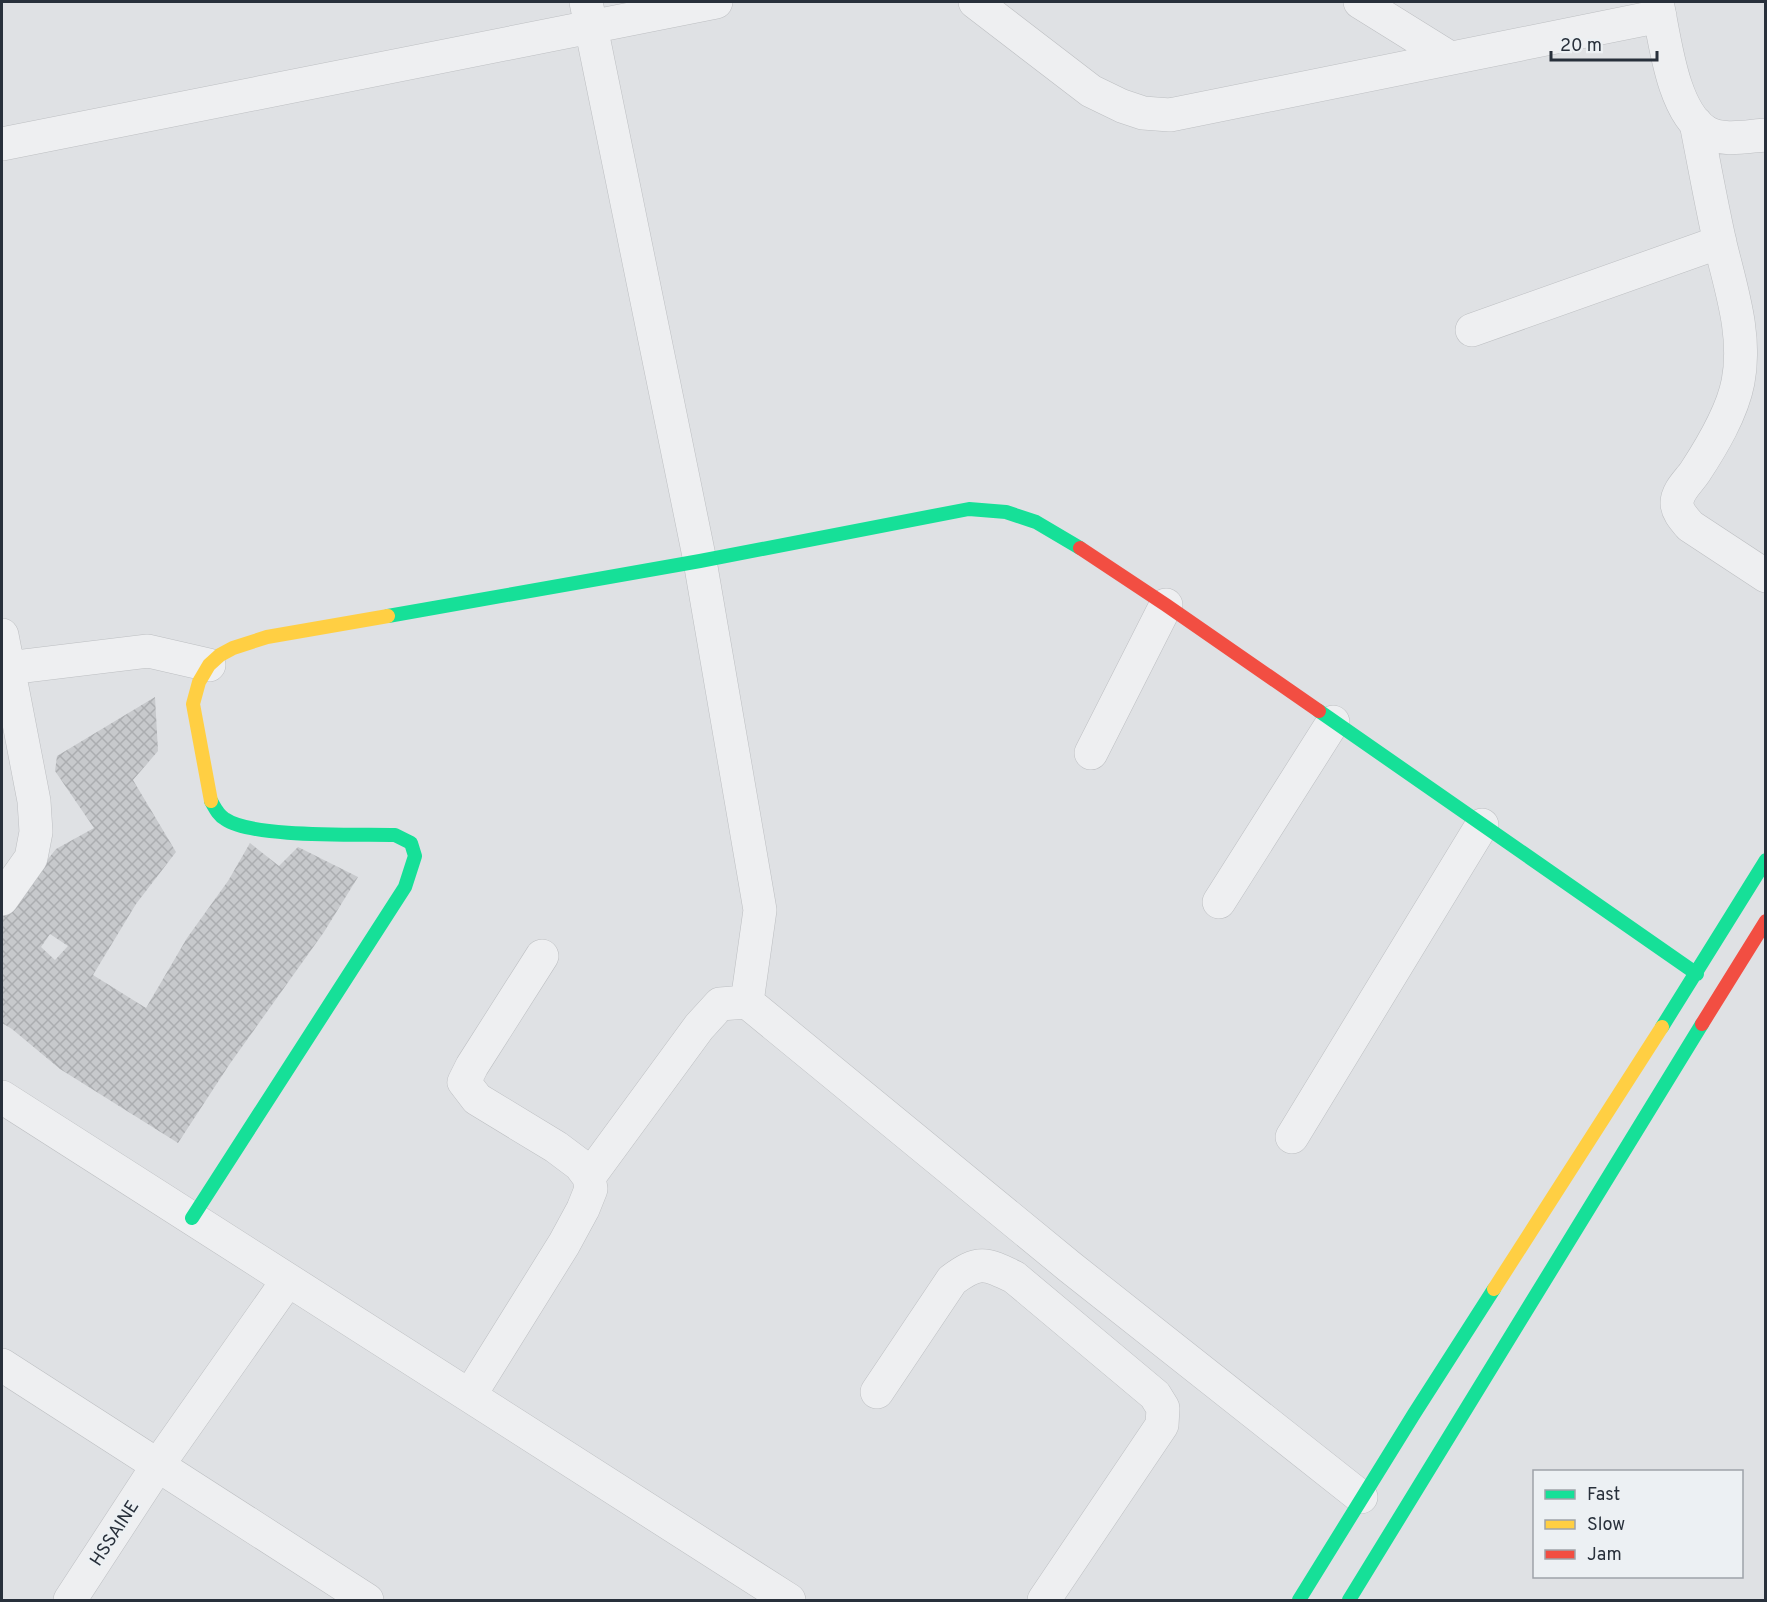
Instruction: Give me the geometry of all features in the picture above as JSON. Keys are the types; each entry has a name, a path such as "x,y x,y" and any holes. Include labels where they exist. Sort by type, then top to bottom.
{"street":[{"path":"2,144 588,14 716,2"},
{"path":"975,2 1091,91 1143,113 1170,116 1450,58 1659,9 1678,96 1687,113 1707,133 1727,138 1766,135"},
{"path":"1360,2 1450,58"},
{"path":"588,14 700,561 760,910 747,1002"},
{"path":"1696,123 1720,242 1739,320 1742,366 1736,392 1721,427 1695,472 1679,494 1676,505 1690,526 1766,576"},
{"path":"1472,330 1720,242"},
{"path":"192,1218 405,887 416,858 412,843 407,838 395,835 259,831 237,825 226,820 217,812 209,798 194,704 200,682 209,665 220,655 233,648 267,637 700,561 969,508 1006,512 1036,522 1166,605 1697,974"},
{"path":"1091,753 1166,605"},
{"path":"2,635 34,801 36,832 31,858 2,900"},
{"path":"8,668 148,651 209,665"},
{"path":"1219,902 1333,722"},
{"path":"1292,1137 1482,825"},
{"path":"1299,1600 1361,1497 1697,974 1765,862"},
{"path":"1349,1600 1766,921"},
{"path":"470,1395 564,1244 591,1189 589,1177 580,1165 556,1147 477,1099 464,1082 542,956"},
{"path":"589,1177 699,1027 720,1004 747,1002 1070,1267 1361,1497"},
{"path":"2,1097 470,1395 784,1599"},
{"path":"877,1392 952,1280 977,1264 989,1265 1014,1277 1155,1395 1163,1408 1162,1425 1044,1600"},
{"name":"HSSAINE","path":"70,1600 158,1466 288,1280"},
{"path":"2,1365 367,1600"}],"building":[{"path":"155,697 158,751 133,780 176,852 136,904 93,975 146,1008 187,938 228,881 250,843 279,866 298,847 358,877 324,932 229,1065 178,1143 60,1069 2,1023 2,917 56,849 94,828 55,771 57,756","holes":["50,934 68,946 55,960 41,947"]}],"traffic: fast":[{"path":"388,616 700,561 969,509 1006,512 1036,522 1080,548"},
{"path":"1319,711 1697,974"},
{"path":"192,1218 405,887 415,856 411,843 395,835 281,832 239,825 223,817 211,801"},
{"path":"1662,1027 1766,860"},
{"path":"1349,1600 1702,1024"},
{"path":"1299,1600 1494,1289"}],"traffic: slow":[{"path":"211,801 193,704 199,682 209,665 220,655 233,648 267,637 388,616"},
{"path":"1494,1289 1662,1027"}],"traffic: jam":[{"path":"1080,548 1319,711"},
{"path":"1702,1024 1766,921"}]}
